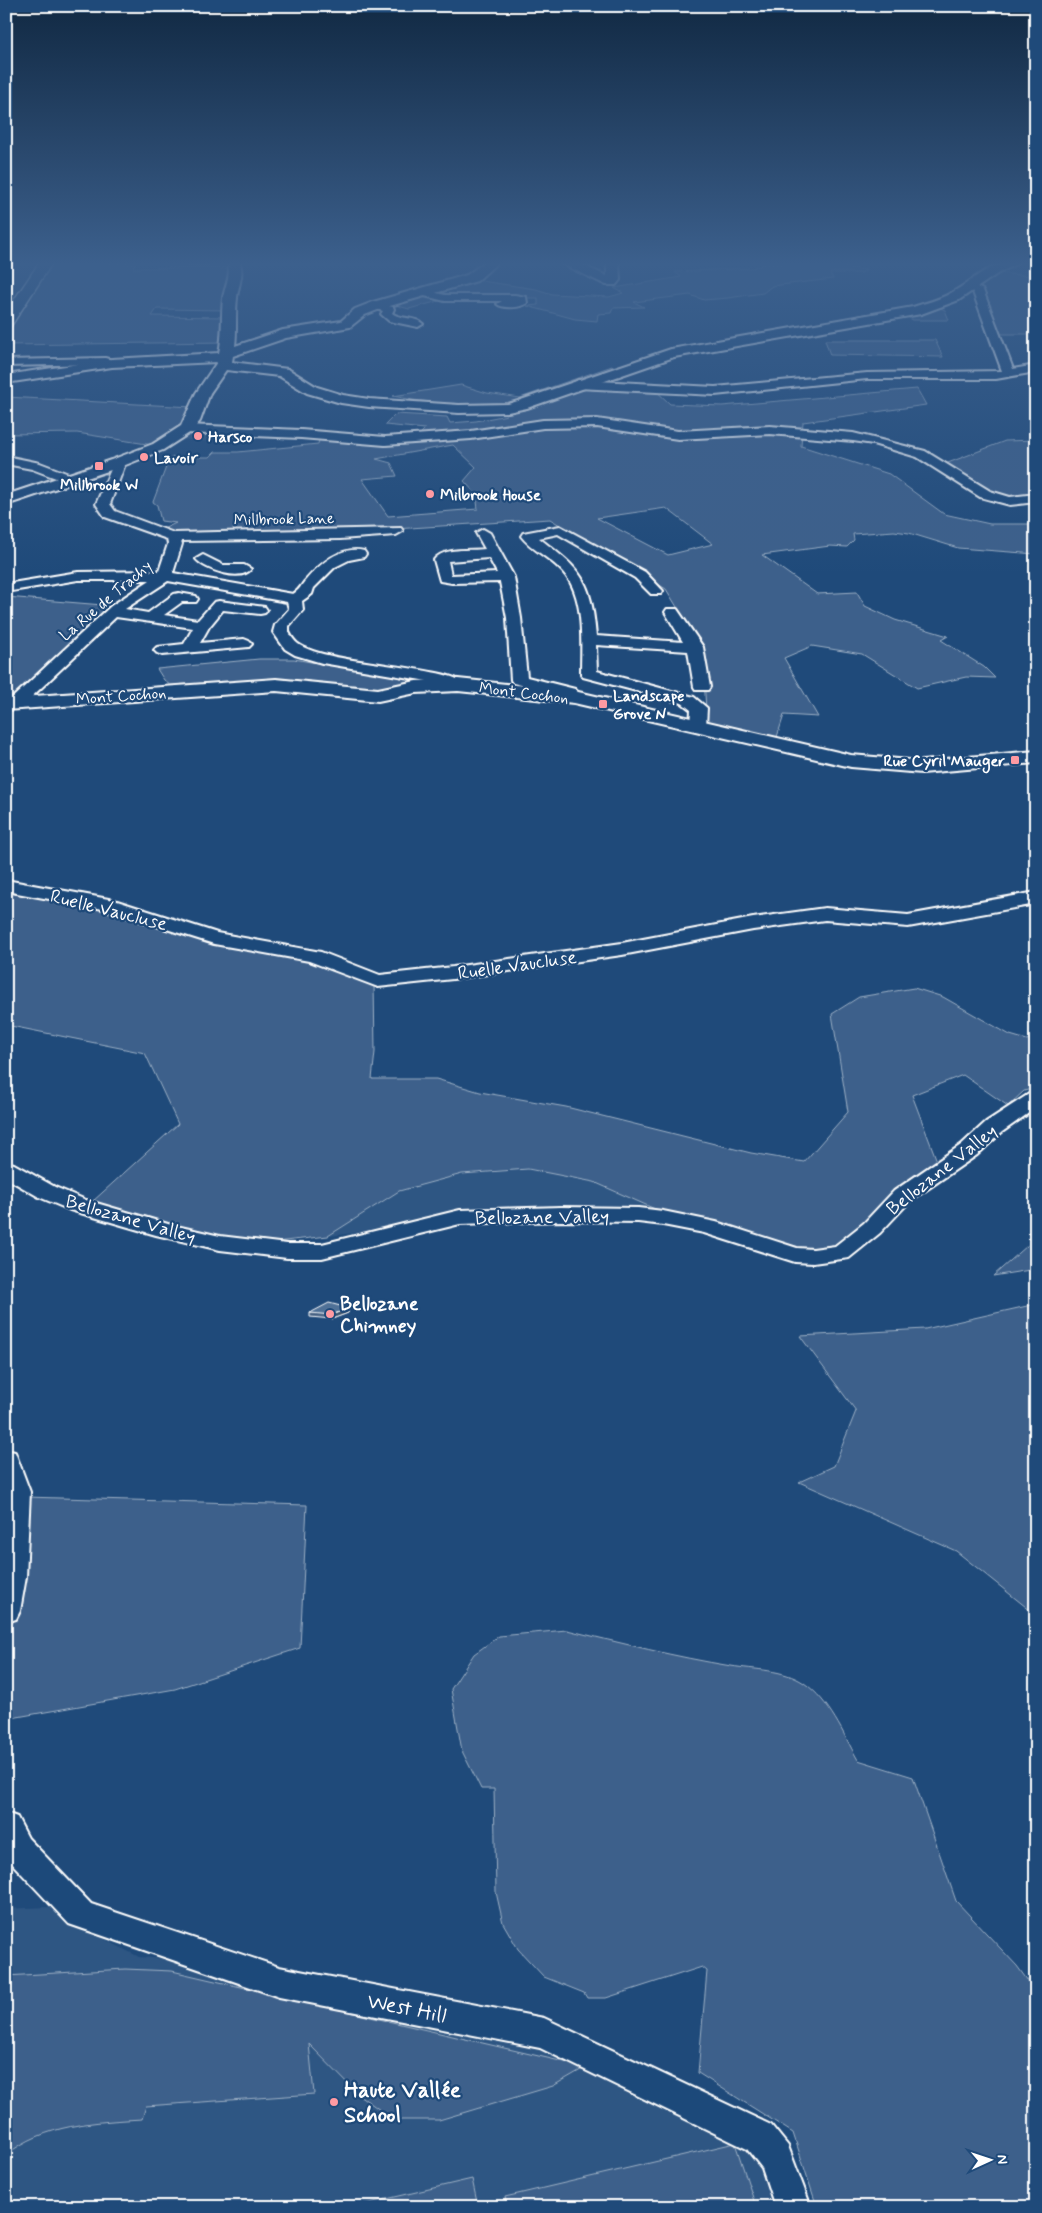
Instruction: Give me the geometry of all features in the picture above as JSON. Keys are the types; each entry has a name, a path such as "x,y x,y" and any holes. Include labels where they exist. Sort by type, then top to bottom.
{"main road":[{"path":"6,379 90,366"},
{"path":"8,497 117,463 158,447 186,429 192,421 202,393 221,366"},
{"path":"258,366 283,372 312,390 340,399 444,409 508,408 631,366"},
{"name":"Mont Cochon","path":"9,705 276,685 378,695 416,686 458,685 574,697 836,759 895,766 960,765 1033,760"}],"street":[{"path":"1006,366 1009,374"},
{"path":"578,384 715,391 867,376 996,376 1036,368"},
{"path":"186,429 300,434 385,441 471,435 543,424 597,423 678,435 770,430 853,437 875,441 921,454 985,494 1010,500 1036,498"},
{"path":"6,460 35,466 69,478"},
{"name":"La Rue de Trachy","path":"9,705 113,612 164,576 175,544 173,537 110,514 103,504 118,467 117,463"},
{"path":"656,591 640,575 560,530 528,536 573,574 582,595 590,640 589,674 688,700 699,708 698,726"},
{"name":"Millbrook Lane","path":"173,537 340,535 396,531"},
{"path":"483,533 507,578 514,618 520,680 569,692 574,697"},
{"path":"493,552 444,557 441,560 445,578 452,580 507,578"},
{"path":"294,600 307,591 307,587 321,571 351,554 360,554"},
{"path":"203,559 220,569 247,562 229,587"},
{"path":"6,588 78,576 164,576 288,597 294,600"},
{"path":"150,618 178,597 191,599"},
{"path":"294,600 296,610 282,625 281,632 290,646 300,652 327,660 443,679 458,685"},
{"path":"189,648 213,604 260,610"},
{"path":"113,612 202,625"},
{"path":"672,612 695,648 701,666 702,687"},
{"path":"590,640 695,648"},
{"path":"162,650 244,644"},
{"name":"Ruelle Vaucluse","path":"6,885 106,904 214,938 314,956 378,981 453,974 622,949 753,924 825,914 908,921 1036,898"},
{"name":"Bellozane Valley","path":"6,1168 47,1192 78,1205 164,1230 220,1243 287,1251 322,1251 460,1216 561,1214 638,1215 663,1218 708,1227 795,1255 813,1256 841,1253 872,1228 902,1196 969,1150 994,1126 1036,1098"},
{"path":"6,1459 17,1492 12,1577 6,1611"},
{"name":"West Hill","path":"6,1826 17,1846 80,1914 279,1982 544,2033 750,2132 759,2137 776,2158 793,2207"}],"shaded area":[{"path":"611,366 620,367 582,380 650,385 670,404 722,406 917,389 926,405 803,422 801,446 889,474 944,514 990,524 1036,524 1036,554 958,548 909,533 894,531 853,534 854,540 847,547 830,546 762,555 817,594 857,592 865,606 895,620 948,636 941,640 984,667 995,678 966,677 917,688 862,654 812,646 784,658 818,717 784,715 776,740 707,725 702,648 666,589 550,519 301,535 176,535 161,530 176,523 161,521 157,505 153,502 169,459 173,457 210,457 215,452 238,452 318,444 320,436 416,438 425,429 385,425 396,414 447,417 450,423 476,421 507,415 501,410 393,396 461,385 487,393 520,398","holes":["453,445 476,467 464,481 476,494 478,509 388,516 362,479 397,476 391,463 376,459","666,508 713,544 668,555 597,518"]},
{"path":"6,397 193,407 185,425 153,445 77,433 6,434"},
{"path":"190,432 220,432 212,442 180,439"},
{"path":"1036,440 1036,498 1028,500 985,494 940,466 1005,441"},
{"path":"6,597 115,606 13,701 6,702"},
{"path":"259,659 294,659 322,664 327,662 432,679 373,692 173,688 164,680 157,669"},
{"path":"8,888 147,916 284,953 374,982 375,1052 372,1079 436,1079 480,1092 566,1107 751,1153 804,1162 848,1112 832,1014 859,997 914,988 943,997 1010,1035 1027,1040 1036,1036 1036,1088 1024,1091 1008,1106 963,1075 912,1095 937,1161 894,1192 862,1225 831,1247 791,1248 717,1225 655,1209 594,1182 528,1169 462,1174 399,1191 328,1236 276,1242 234,1239 164,1226 92,1202 178,1124 145,1053 6,1025 6,891"},
{"path":"528,1169 594,1182 655,1209 466,1207 391,1229 328,1236 399,1191 462,1174"},
{"path":"1036,1238 1036,1269 993,1276"},
{"path":"1036,1304 1036,1615 956,1551 799,1482 834,1466 856,1411 800,1336 925,1329"},
{"path":"25,1497 307,1505 300,1648 175,1689 6,1719 6,1656 19,1576"},
{"path":"567,1630 669,1654 769,1671 796,1678 813,1690 829,1708 858,1760 913,1777 956,1901 1017,1966 1036,1992 1036,2207 817,2207 793,2133 698,2073 707,1971 702,1967 606,1998 587,1998 584,1993 544,1977 518,1949 503,1923 496,1892 494,1789 481,1789 462,1751 451,1689 474,1654 499,1636"},
{"name":"Haute Vallée School","path":"49,1907 60,1916 139,1957 181,1960 542,2047 736,2137 759,2158 775,2207 6,2207 6,1909"},
{"path":"125,1969 172,1971 586,2067 553,2086 439,2120 394,2120 359,2095 309,2044 314,2094 146,2106 142,2119 71,2126 37,2137 6,2155 6,1976"},
{"path":"735,2143 756,2207 507,2207 505,2197"},
{"path":"472,2179 478,2207 352,2207"}],"building":[{"path":"329,1303 348,1308 332,1315 310,1313"}],"place":[{"name":"Harsco","path":"198,436"},
{"name":"Lavoir","path":"144,457"},
{"name":"Millbrook W","path":"99,466"},
{"name":"Milbrook House","path":"430,494"},
{"name":"Landscape Grove N","path":"603,704"},
{"name":"Rue Cyril Mauger","path":"1015,760"},
{"name":"Bellozane Chimney","path":"330,1314"},
{"name":"Haute Vallée School","path":"334,2102"}]}
